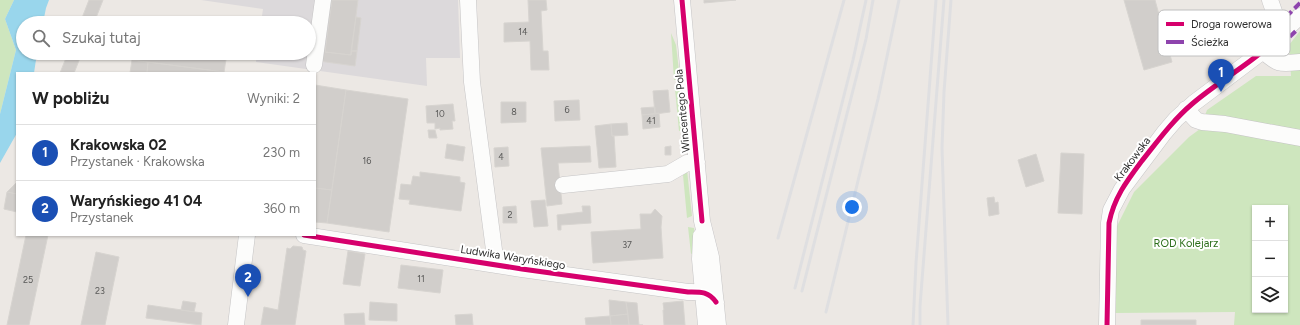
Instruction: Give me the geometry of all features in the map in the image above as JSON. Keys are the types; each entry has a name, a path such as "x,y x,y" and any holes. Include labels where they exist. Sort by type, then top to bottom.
{"street":[{"path":"316,51 323,0"},
{"name":"Ludwika Waryńskiego","path":"468,0 472,82 496,264"},
{"name":"Wincentego Pola","path":"682,0 702,221 700,259 706,325"},
{"path":"1270,0 1274,10"},
{"name":"Krakowska","path":"1290,26 1300,16"},
{"name":"Krakowska","path":"1107,325 1109,223 1111,210 1116,198 1130,177 1164,133 1186,110 1256,56"},
{"path":"1268,56 1272,60 1279,63 1300,62"},
{"path":"314,65 315,60"},
{"path":"1186,110 1196,120 1202,122 1224,124 1300,138"},
{"path":"562,185 668,174 687,163 697,162"},
{"name":"Wincentego Pola","path":"702,221 711,257 718,325"},
{"path":"236,325 247,236"},
{"name":"Ludwika Waryńskiego","path":"311,236 688,292 703,292"},
{"path":"703,292 712,297 716,302"}],"shaded area":[{"path":"201,0 458,0 460,58 426,58 427,86 256,62 256,60 316,60 316,16 262,16 263,9"}],"green space":[{"path":"0,0 14,0 5,19 16,50 0,114"},
{"name":"ROD Kolejarz","path":"1300,31 1300,325 1234,325 1235,312 1115,313 1116,228 1134,192 1189,137 1200,129 1207,110 1256,76 1291,76 1290,44"},
{"path":"671,33 676,45 680,80 674,80"},
{"path":"675,89 680,89 684,130 679,131"},
{"path":"687,170 692,216 687,218 683,175"},
{"path":"688,227 694,228 696,251 691,254"}],"water":[{"path":"14,0 49,0 44,16 16,16 16,50 5,19"},
{"path":"16,50 16,60 36,60 34,72 16,72 16,135 0,163 0,114"}],"building":[{"path":"89,0 103,0 97,16 83,16"},
{"path":"332,0 358,0 351,55 325,52"},
{"path":"528,0 546,0 547,10 541,11 543,51 548,51 549,70 531,70 530,41 504,42 504,23 529,22"},
{"path":"704,0 736,0 704,3"},
{"path":"1124,0 1155,0 1158,11 1158,56 1170,56 1172,62 1144,70"},
{"path":"356,17 361,18 357,51 351,51"},
{"path":"321,47 325,47 325,52 351,55 351,51 357,51 355,66 319,61"},
{"path":"65,60 79,60 74,72 60,72"},
{"path":"132,60 226,60 224,72"},
{"path":"132,60 148,62 147,72 130,72"},
{"path":"148,62 224,72 147,72"},
{"path":"316,85 346,90 332,190 316,188"},
{"path":"346,90 408,99 389,232 327,223"},
{"path":"668,90 670,112 655,114 653,91"},
{"path":"579,100 580,120 555,121 554,101"},
{"path":"501,102 526,102 526,122 501,123"},
{"path":"453,104 455,121 452,121 453,129 435,129 435,123 427,123 426,106"},
{"path":"655,107 655,114 642,115 641,108"},
{"path":"659,113 660,127 643,129 642,115"},
{"path":"627,123 628,135 612,136 611,124"},
{"path":"611,124 612,136 614,136 616,167 599,168 595,126"},
{"path":"428,130 435,130 437,138 429,138"},
{"path":"447,144 465,147 463,161 445,158"},
{"path":"590,146 591,162 558,163 562,204 547,206 541,148"},
{"path":"671,146 671,155 665,155 665,147"},
{"path":"508,147 509,166 495,167 494,148"},
{"path":"1061,153 1084,154 1082,214 1058,213"},
{"path":"1036,154 1044,181 1026,187 1018,160"},
{"path":"420,172 460,177 460,182 465,183 461,211 409,204 410,200 399,199 401,184 411,185 413,176 420,177"},
{"path":"16,183 16,194 7,192"},
{"path":"316,188 332,190 327,223 316,222"},
{"path":"7,192 16,194 16,212 4,209"},
{"path":"994,197 995,203 998,202 999,214 989,216 987,198"},
{"path":"545,200 548,226 534,227 531,201"},
{"path":"516,206 517,223 503,223 503,207"},
{"path":"582,206 590,206 591,223 561,225 561,230 558,230 557,215 583,212"},
{"path":"655,209 662,216 661,227 663,258 593,263 591,232 641,229 640,214 651,214"},
{"path":"26,236 48,236 29,325 7,325"},
{"path":"293,246 302,247 303,250 306,251 295,325 261,325 264,307 278,310 287,248 290,249"},
{"path":"348,251 365,254 360,286 343,284"},
{"path":"96,252 119,257 105,325 81,325"},
{"path":"401,265 443,270 440,293 398,288"},
{"path":"609,300 626,302 628,314 610,316"},
{"path":"183,301 196,303 194,312 181,310"},
{"path":"683,301 685,325 664,325 663,303"},
{"path":"370,302 397,304 397,321 369,320"},
{"path":"626,302 637,303 639,325 629,325"},
{"path":"148,305 202,313 201,325 146,318"},
{"path":"364,313 365,325 345,325 344,314"},
{"path":"472,314 473,325 456,325 455,315"},
{"path":"628,314 629,325 611,325 610,316"},
{"path":"610,316 611,325 586,325 585,318"},
{"path":"1141,320 1196,320 1196,325 1141,325"}],"railway":[{"path":"778,238 844,0"},
{"path":"795,288 853,60 866,0"},
{"path":"802,291 866,39 873,0"},
{"path":"826,312 878,99 899,0"},
{"path":"913,325 916,263 936,0"},
{"path":"920,325 920,306 944,0"},
{"path":"948,325 942,148 944,92 951,0"}],"marked path":[{"path":"1290,13 1300,3"},
{"path":"1290,37 1298,29"}],"cycle path":[{"path":"682,0 702,221"},
{"path":"1107,325 1109,223 1117,198 1136,169 1171,125 1192,104 1209,90 1257,56"},
{"path":"310,236 522,269 688,292 700,292 707,294 716,302"}],"place":[{"name":"Krakowska 02","path":"1221,92"},
{"name":"Waryńskiego 41 04","path":"248,297"}]}
